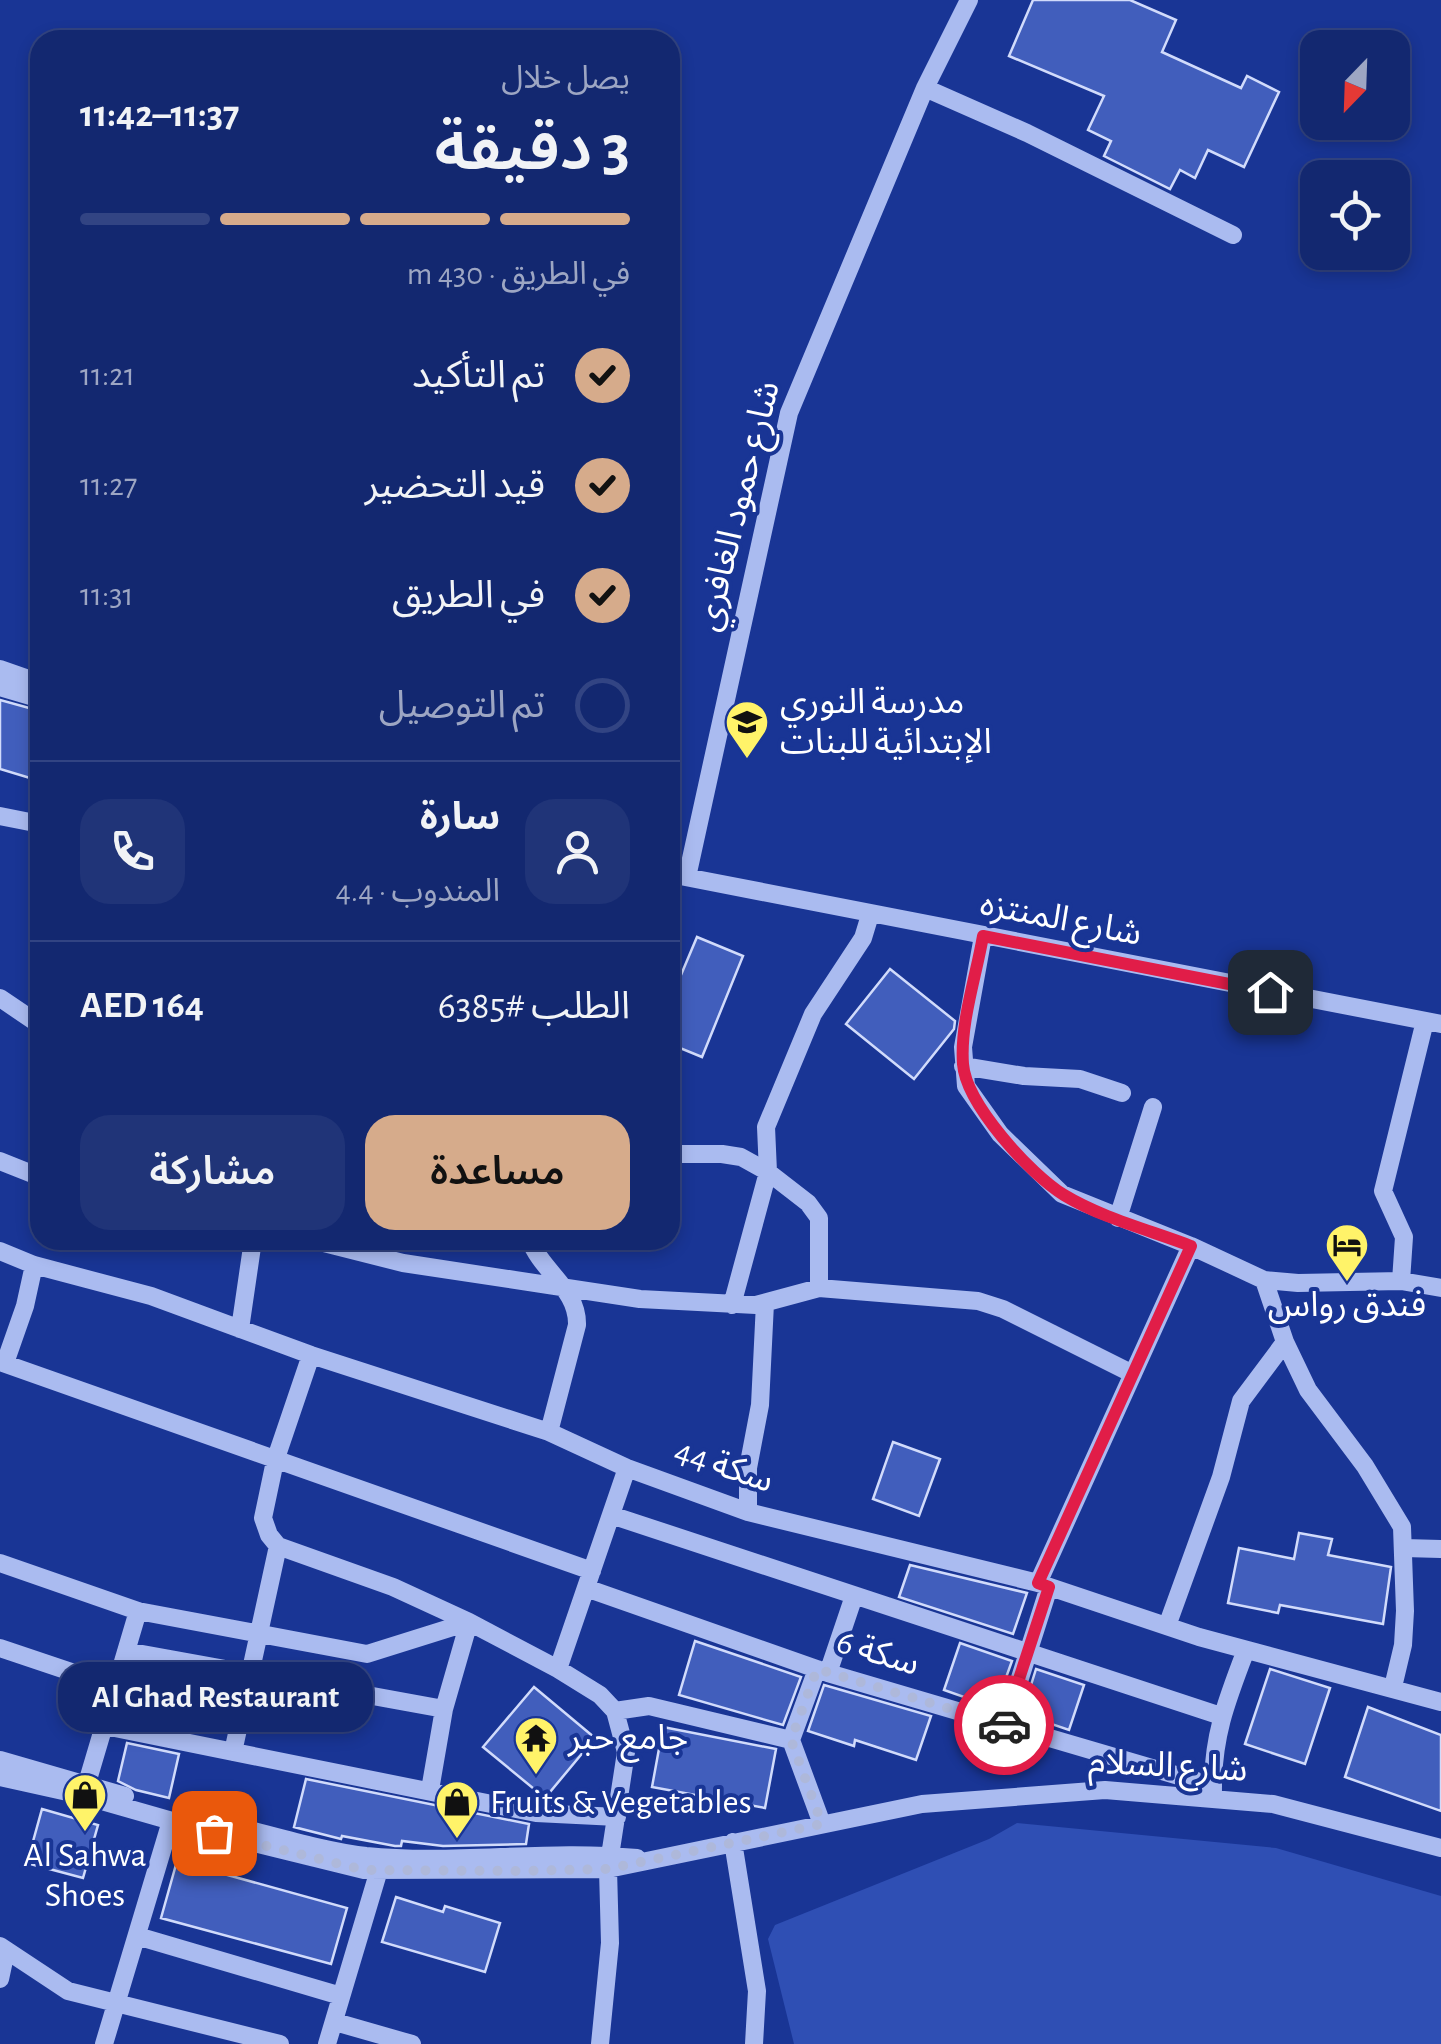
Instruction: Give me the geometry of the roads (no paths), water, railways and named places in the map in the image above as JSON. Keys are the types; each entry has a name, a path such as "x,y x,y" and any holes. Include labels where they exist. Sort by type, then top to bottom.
{"street":[{"name":"شارع حمود الغافري","path":"680,871 788,413 925,88 969,0"},
{"path":"925,88 1027,133 1233,235"},
{"path":"0,669 30,680"},
{"path":"0,687 30,696"},
{"path":"2,823 30,824"},
{"name":"شارع المنتزه","path":"680,875 1433,1023"},
{"path":"732,1304 768,1172 766,1127 814,1014 864,938 870,915"},
{"path":"983,936 962,1047 966,1086 980,1108 1062,1194 1264,1280 1401,1281 1441,1288"},
{"path":"0,998 30,1018"},
{"path":"1401,1281 1404,1238 1383,1191 1433,1023"},
{"path":"963,1066 1024,1076 1080,1079 1122,1093"},
{"path":"1118,1218 1153,1107"},
{"path":"680,1154 741,1157 808,1203 819,1218 819,1288"},
{"path":"0,1161 30,1173"},
{"path":"1004,1725 1028,1653 1043,1585 1191,1246"},
{"path":"240,1329 252,1250"},
{"path":"352,1250 404,1263 640,1299 765,1303 819,1288 978,1301 1134,1374"},
{"path":"535,1250 578,1310 549,1432"},
{"name":"سكة 44","path":"0,1251 34,1266 151,1296 311,1355 549,1432 628,1468 748,1512 1043,1585 1246,1650 1439,1697"},
{"path":"2,1362 25,1306 34,1266"},
{"path":"1264,1280 1285,1342 1308,1390 1402,1527 1403,1645 1393,1688"},
{"path":"748,1512 748,1468 760,1405 765,1303"},
{"path":"1167,1626 1221,1477 1241,1401 1285,1342"},
{"path":"311,1355 275,1461 263,1518 278,1546 393,1587 469,1622 558,1669 600,1695 614,1710 626,1752 609,1862 610,1943 600,2044"},
{"name":"سكة 6","path":"2,1362 275,1461 823,1671 1213,1792"},
{"path":"558,1669 628,1468"},
{"path":"610,1515 1221,1716"},
{"path":"233,1752 278,1546"},
{"path":"1404,1548 1441,1549"},
{"path":"0,1562 138,1612 367,1654 469,1622"},
{"path":"822,1824 791,1740 854,1596"},
{"path":"87,1783 138,1612"},
{"path":"430,1790 444,1709 469,1622"},
{"path":"0,1648 116,1688"},
{"path":"1213,1792 1214,1742 1246,1650"},
{"path":"126,1652 444,1709"},
{"path":"614,1710 649,1706 791,1740"},
{"path":"105,1726 536,1813 617,1817"},
{"name":"شارع السلام","path":"0,1760 217,1822 364,1856 609,1862"},
{"name":"شارع السلام","path":"0,1777 364,1870 652,1860 922,1804 1105,1790 1213,1792 1441,1848"},
{"path":"104,2044 170,1821"},
{"path":"733,1842 757,1991 754,2044"},
{"path":"328,2044 379,1870"},
{"path":"138,1936 341,1996"},
{"path":"0,1979 3,1949 68,1991 280,2044"},
{"path":"335,2022 412,2044"}],"place":[{"name":"مدرسة النوري الإبتدائية للبنات","path":"747,760"},
{"name":"فندق رواس","path":"1347,1283"},
{"name":"جامع حبر","path":"536,1776"},
{"name":"Al Sahwa Shoes","path":"85,1833"},
{"name":"Al Ghad Restaurant","path":"214,1833"},
{"name":"Fruits & Vegetables","path":"457,1840"}]}
